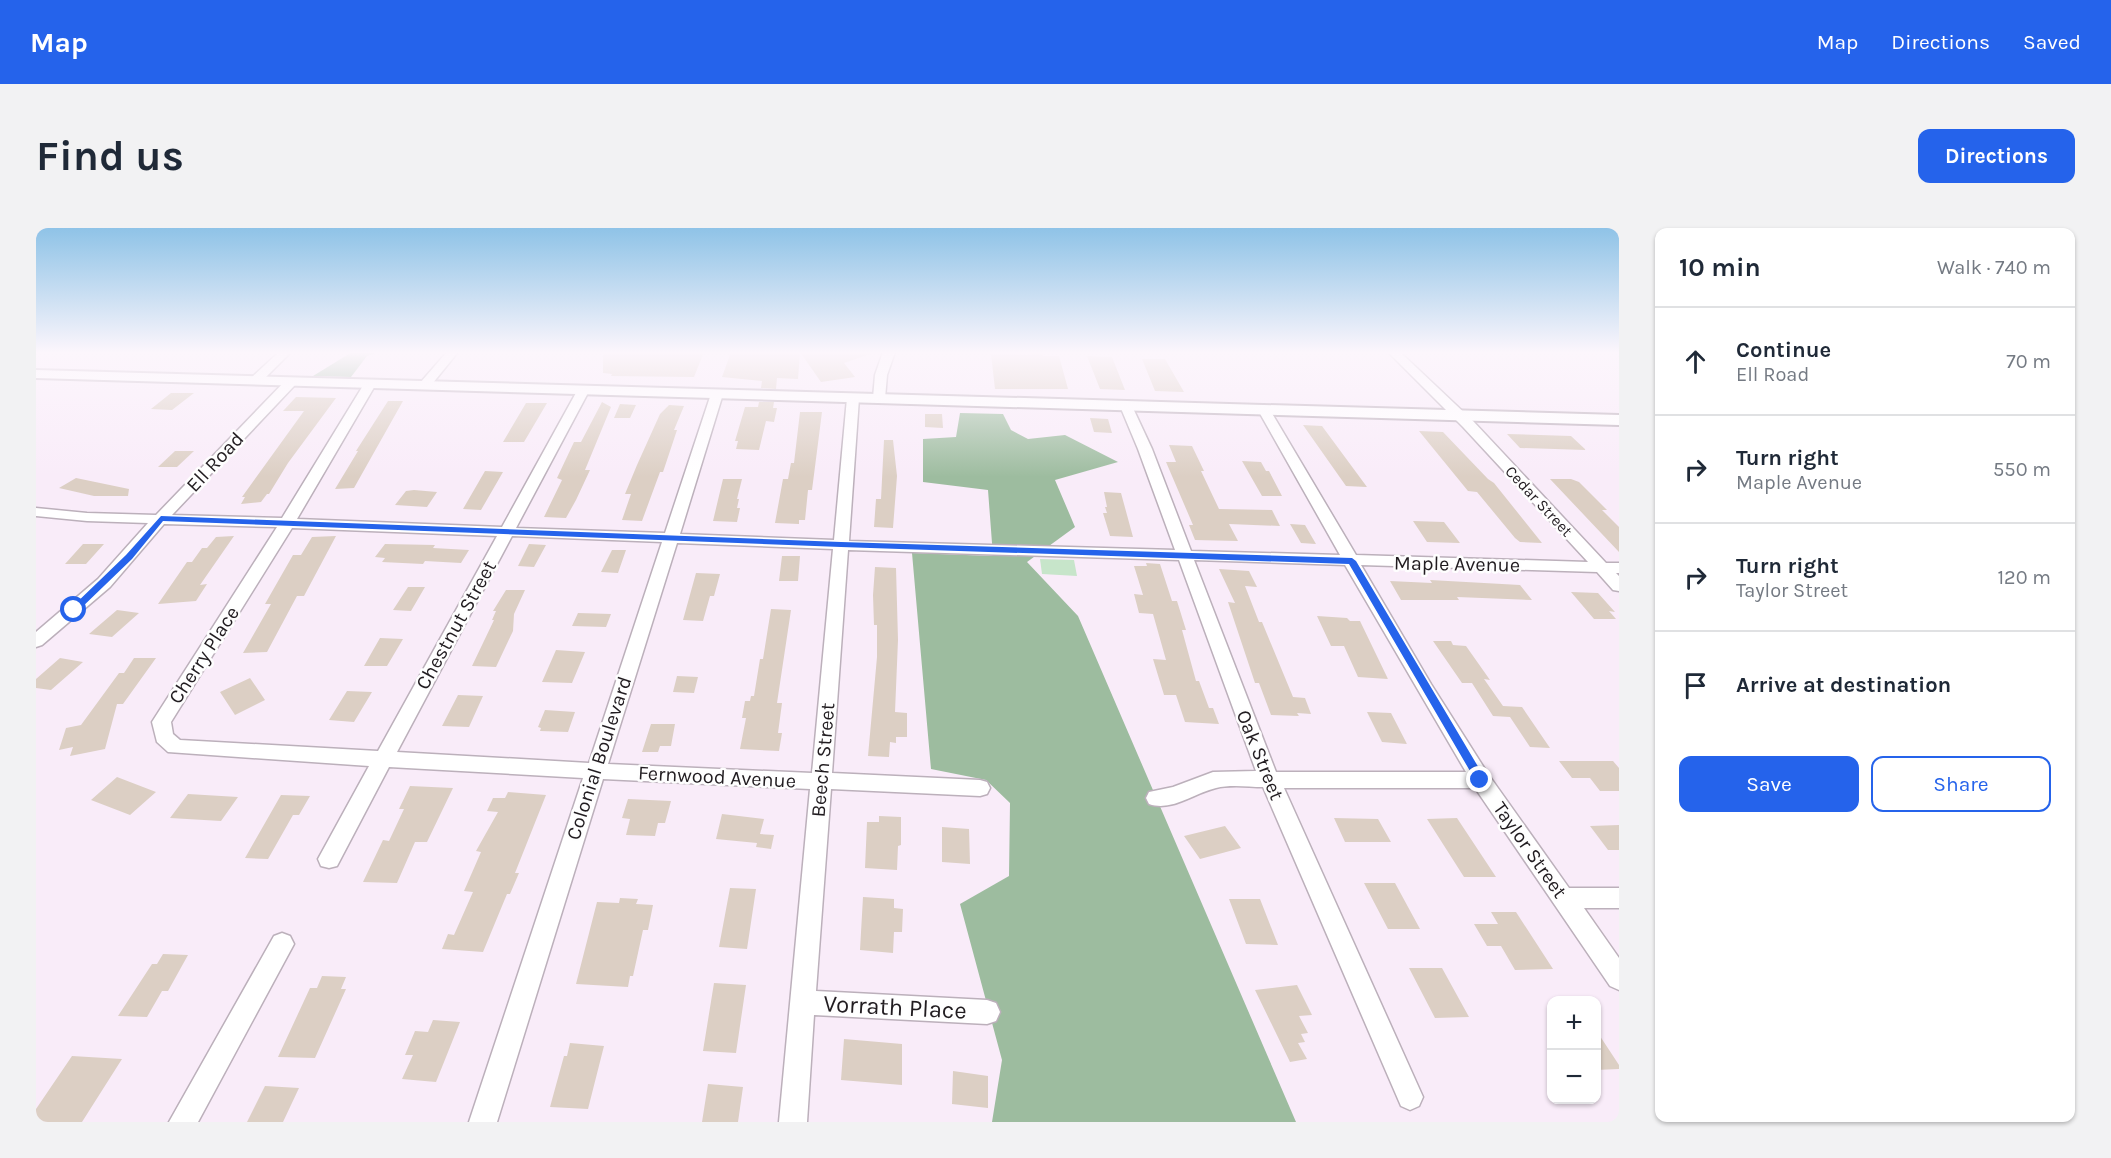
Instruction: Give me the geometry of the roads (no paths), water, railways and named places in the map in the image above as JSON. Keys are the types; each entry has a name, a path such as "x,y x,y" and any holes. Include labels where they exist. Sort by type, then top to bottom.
{"street":[{"name":"Ell Road","path":"36,641 104,583 161,519 280,394"},
{"name":"Cherry Place","path":"364,394 288,523 161,722 164,737 176,747 383,760"},
{"name":"Chestnut Street","path":"329,859 582,394"},
{"path":"704,394 1619,420"},
{"name":"Colonial Boulevard","path":"483,1122 717,394"},
{"path":"879,394 879,398"},
{"name":"Cedar Street","path":"1436,394 1619,586"},
{"name":"Beech Street","path":"793,1122 853,398"},
{"name":"Oak Street","path":"1126,406 1145,449 1269,780 1410,1098"},
{"name":"Taylor Street","path":"1264,410 1480,780 1619,978"},
{"name":"Maple Avenue","path":"36,512 87,517 841,545 1619,568"},
{"name":"Fernwood Avenue","path":"383,760 980,788"},
{"path":"1156,798 1175,795 1212,780 1227,778 1480,780"},
{"path":"1564,898 1619,898"},
{"path":"183,1122 282,944"},
{"name":"Vorrath Place","path":"803,1002 987,1012"}]}
